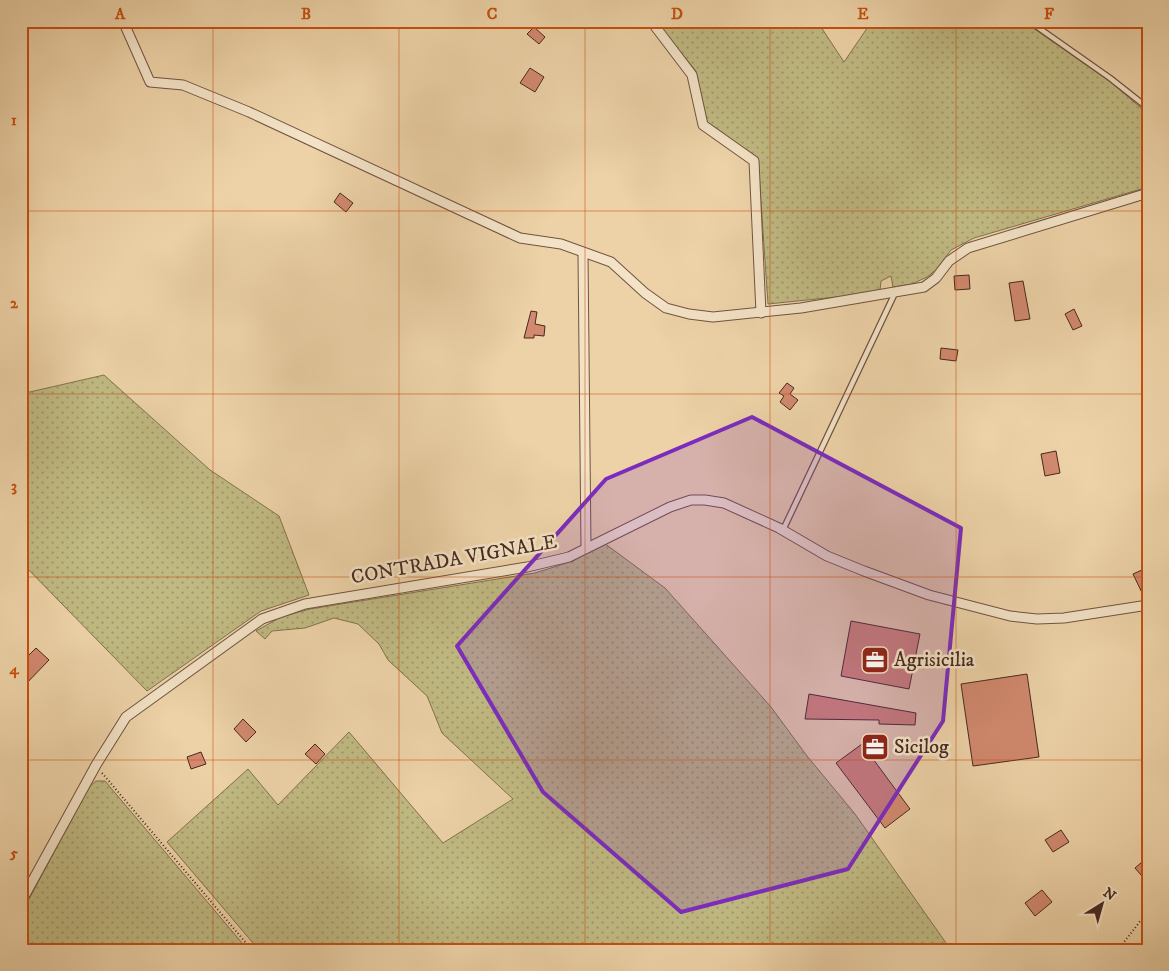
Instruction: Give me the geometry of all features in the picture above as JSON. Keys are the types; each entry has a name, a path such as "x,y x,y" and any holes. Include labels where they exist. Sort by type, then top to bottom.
{"street":[{"path":"123,21 150,82 183,86 249,112 520,238 561,244 583,254 611,262 645,293 666,308 689,314 714,317 762,313 924,287 936,278 949,261 968,248 1148,193"},
{"path":"651,21 692,75 703,125 754,161 762,313"},
{"path":"583,254 586,548"},
{"name":"CONTRADA VIGNALE","path":"21,902 96,765 126,717 262,619 305,604 527,567 570,557 670,507 691,500 724,503 783,530 827,556 864,571 930,595 1010,616 1037,619 1064,618 1148,605"}],"lane":[{"path":"1030,21 1110,78 1148,108"},
{"path":"783,530 896,292"}],"path":[{"path":"96,765 252,950"},
{"path":"1118,950 1148,910"}],"highlighted area":[{"path":"752,417 961,528 943,721 848,869 681,912 543,792 457,646 606,479"}],"shaded area":[{"path":"655,21 817,21 844,62 872,21 1023,21 1112,83 1148,114 1148,187 974,238 951,250 936,270 927,277 912,284 893,287 891,276 881,281 880,290 875,293 768,304 758,158 707,122 696,71"},
{"path":"104,375 210,470 279,516 309,595 261,611 147,691 21,562 21,394"},
{"path":"604,543 665,588 771,707 807,756 855,814 951,950 259,950 167,842 248,769 278,805 349,732 443,843 513,799 442,733 427,696 388,660 379,644 358,624 334,618 305,628 272,631 265,639 256,631 281,617 310,609 535,573 573,561"},
{"path":"96,781 105,781 248,950 21,950 21,914 89,787"}],"building":[{"path":"534,27 545,37 539,44 527,34"},
{"path":"530,68 544,77 535,92 520,83"},
{"path":"340,193 353,203 346,212 334,202"},
{"path":"969,275 970,289 955,290 954,276"},
{"path":"1023,281 1030,319 1015,321 1009,283"},
{"path":"1074,309 1082,326 1073,330 1065,314"},
{"path":"531,311 537,312 535,324 545,326 544,336 534,335 534,338 524,338"},
{"path":"941,348 958,350 956,361 940,359"},
{"path":"787,383 794,388 790,394 798,400 790,410 780,402 784,396 779,393"},
{"path":"1056,451 1060,473 1045,476 1041,454"},
{"path":"1142,570 1148,582 1148,599 1145,599 1133,574"},
{"path":"851,621 920,634 909,689 841,676"},
{"path":"36,648 49,660 21,689 21,663"},
{"path":"1027,674 1039,757 973,766 961,684"},
{"path":"809,694 916,713 915,725 879,724 879,720 805,719"},
{"path":"243,719 256,732 246,742 234,729"},
{"path":"315,744 325,754 316,764 305,754"},
{"path":"862,744 910,809 885,828 836,763"},
{"path":"201,752 206,764 191,769 187,757"},
{"path":"1061,830 1069,842 1053,852 1045,840"},
{"path":"1142,862 1148,869 1148,883 1135,868"},
{"path":"1042,890 1052,902 1035,916 1025,903"}],"place":[{"name":"Agrisicilia","path":"875,660"},
{"name":"Sicilog","path":"875,747"}]}
